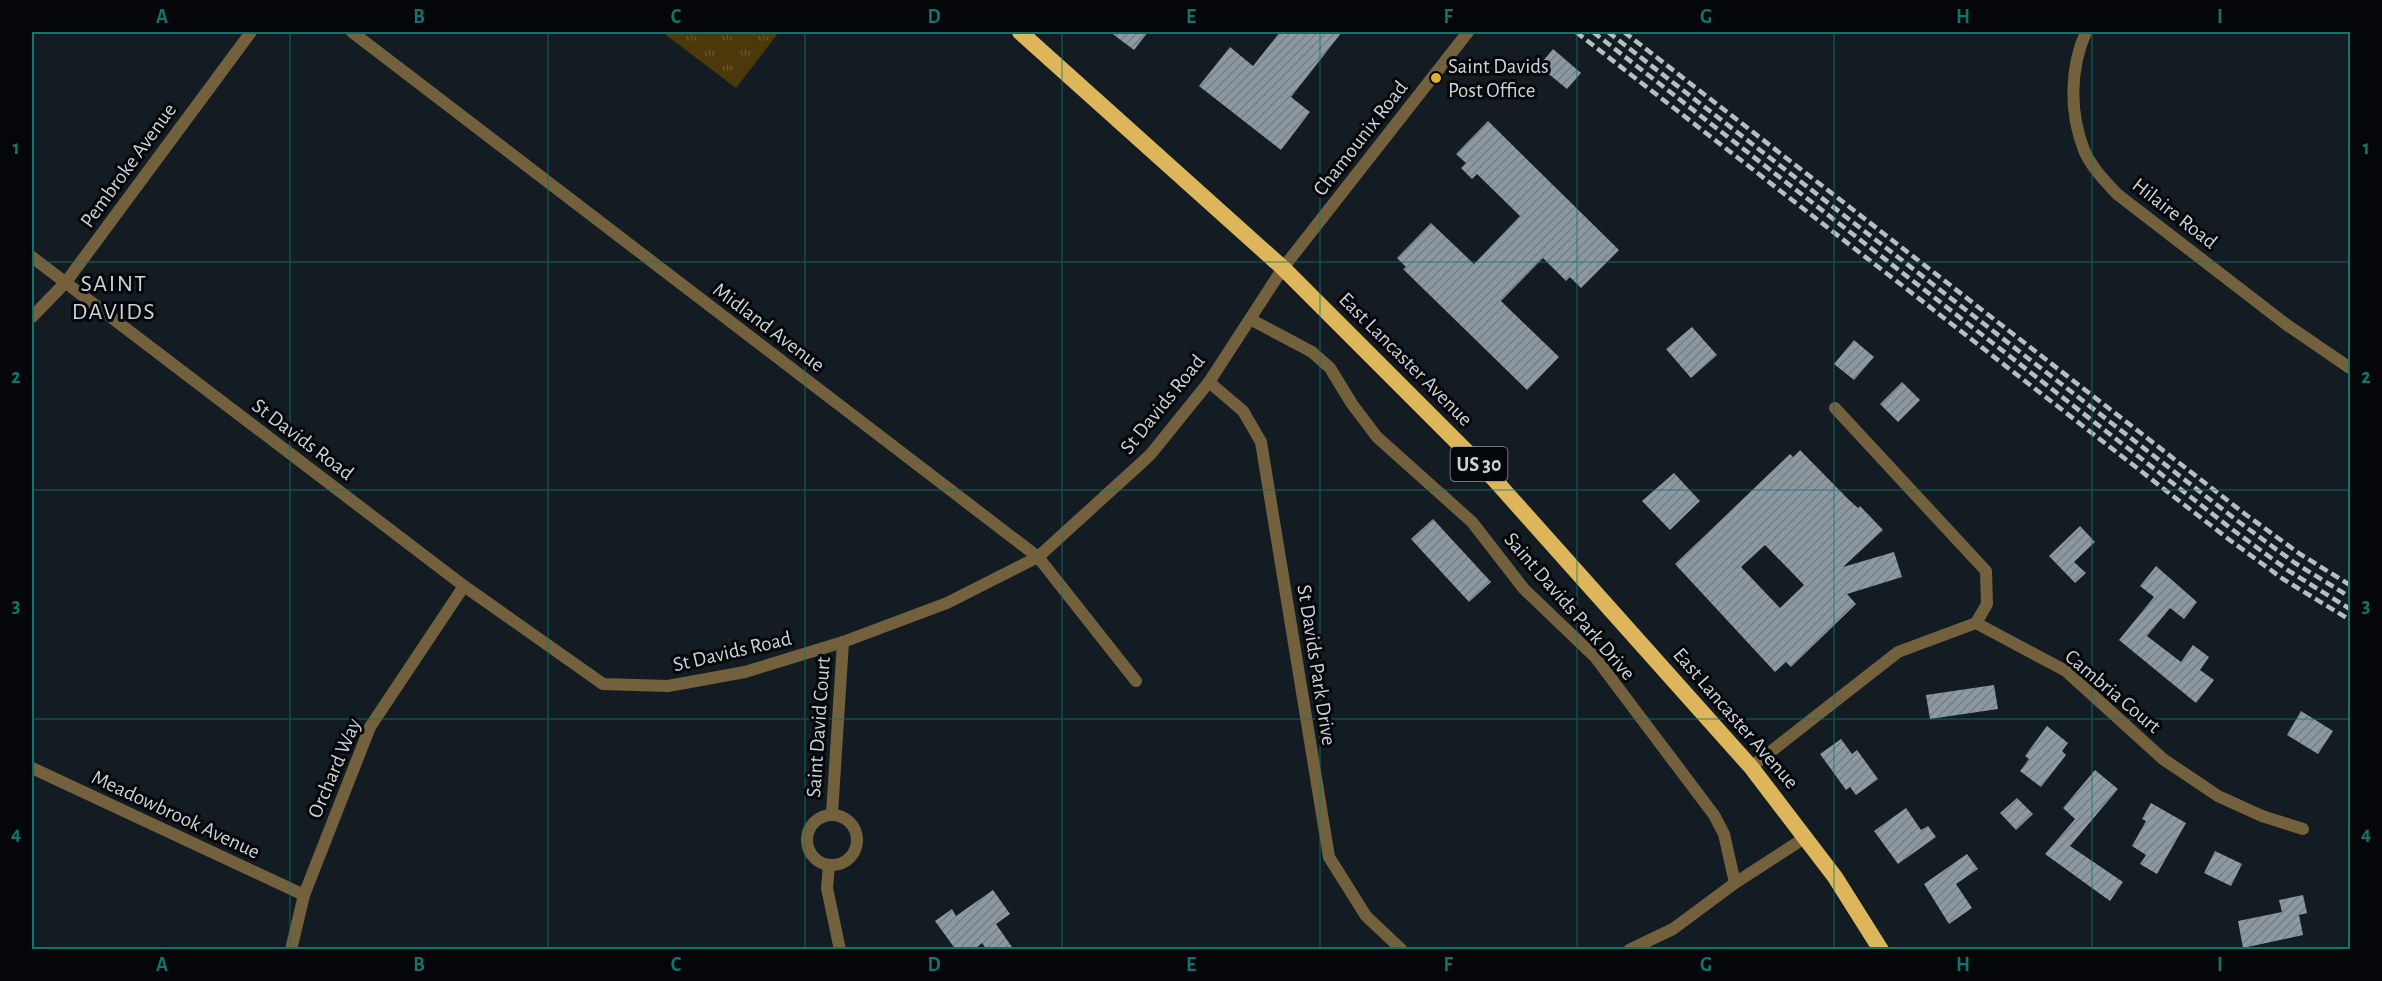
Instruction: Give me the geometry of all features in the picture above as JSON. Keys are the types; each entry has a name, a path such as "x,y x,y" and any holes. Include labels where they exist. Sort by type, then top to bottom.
{"highway":[{"name":"East Lancaster Avenue","path":"1020,32 1283,268 1493,478 1751,767 1806,837 1881,950"}],"street":[{"name":"Pembroke Avenue","path":"32,317 66,282 251,32"},
{"name":"Midland Avenue","path":"352,32 1038,557 1136,681"},
{"name":"Chamounix Road","path":"1283,268 1468,32"},
{"name":"Hilaire Road","path":"2086,32 2074,67 2073,97 2084,151 2097,172 2117,194 2286,325 2350,368"},
{"name":"St Davids Road","path":"32,257 464,586 603,684 668,686 745,672 843,642 947,603 1038,557 1150,455 1209,382 1283,268"},
{"name":"Saint Davids Park Drive","path":"1250,319 1312,352 1330,368 1352,404 1377,437 1472,522 1524,589 1595,657 1714,815 1726,843 1735,883"},
{"name":"St Davids Park Drive","path":"1209,382 1243,411 1261,442 1329,857 1366,916 1402,950"},
{"path":"1751,767 1898,652 1976,623 1987,604 1986,571 1836,408"},
{"name":"Orchard Way","path":"291,950 304,895 370,727 464,586"},
{"name":"Cambria Court","path":"1976,623 2066,671 2163,759 2218,796 2262,816 2302,829"},
{"name":"Saint David Court","path":"832,814 843,642"},
{"name":"Meadowbrook Avenue","path":"32,768 304,895"},
{"name":"Saint David Court","path":"832,814 848,820 853,825 857,840 854,852 848,859 829,865 813,856 807,840 813,822 832,814"},
{"path":"1629,950 1673,929 1735,883 1806,837"},
{"path":"829,865 827,888 840,950"}],"green space":[{"path":"662,32 779,32 736,88"}],"building":[{"path":"1110,32 1148,32 1134,50"},
{"path":"1280,32 1342,32 1291,97 1310,112 1281,150 1199,86 1230,47 1253,66"},
{"path":"1553,49 1581,73 1567,89 1539,66"},
{"path":"1488,121 1619,250 1581,288 1570,277 1566,281 1543,258 1501,301 1559,357 1527,390 1403,269 1406,267 1397,258 1431,223 1474,264 1520,216 1477,174 1472,179 1461,168 1466,163 1456,154"},
{"path":"1692,327 1717,355 1691,378 1666,349"},
{"path":"1854,340 1874,357 1854,380 1834,364"},
{"path":"1902,382 1920,400 1898,422 1880,404"},
{"path":"1800,450 1848,499 1858,508 1860,506 1883,530 1843,567 1894,552 1902,577 1847,594 1856,604 1791,667 1786,662 1775,672 1675,564 1790,454 1793,457","holes":["1765,545 1804,585 1780,608 1741,567"]},
{"path":"1674,473 1700,501 1670,530 1642,501"},
{"path":"1433,519 1491,582 1469,602 1411,539"},
{"path":"2080,526 2095,542 2074,562 2086,573 2075,583 2049,556"},
{"path":"2156,566 2197,602 2184,619 2170,608 2147,636 2181,662 2193,645 2209,657 2200,670 2214,680 2196,703 2119,640 2154,597 2140,586"},
{"path":"1994,685 1998,709 1930,719 1926,695"},
{"path":"2301,711 2333,731 2318,754 2287,735"},
{"path":"2047,726 2068,743 2062,751 2066,755 2041,787 2020,771 2029,759 2025,756"},
{"path":"1841,739 1852,754 1857,750 1878,779 1856,795 1850,787 1846,790 1820,754"},
{"path":"2095,770 2118,789 2070,846 2123,882 2110,901 2045,854 2075,819 2063,808"},
{"path":"2017,798 2033,814 2016,830 2000,813"},
{"path":"2151,803 2186,823 2157,874 2140,864 2146,855 2132,846 2146,821 2142,819"},
{"path":"1906,808 1921,830 1928,826 1936,837 1898,864 1874,831"},
{"path":"2215,851 2242,864 2231,886 2204,873"},
{"path":"1967,854 1978,869 1956,884 1972,908 1949,924 1924,884"},
{"path":"993,890 1010,914 996,924 1014,950 987,950 982,943 974,950 956,950 935,921 952,909 956,916"},
{"path":"2303,895 2307,913 2299,915 2303,935 2243,948 2238,921 2282,912 2279,900"}],"railway":[{"path":"1576,32 2227,538 2283,579 2350,620"},
{"path":"1593,32 2233,530 2289,571 2350,609"},
{"path":"1608,32 2239,522 2295,563 2350,597"},
{"path":"1624,32 2245,514 2300,554 2350,585"}],"place":[{"name":"Saint Davids Post Office","path":"1436,78"}],"district":[{"name":"SAINT DAVIDS","path":"114,297"}]}
